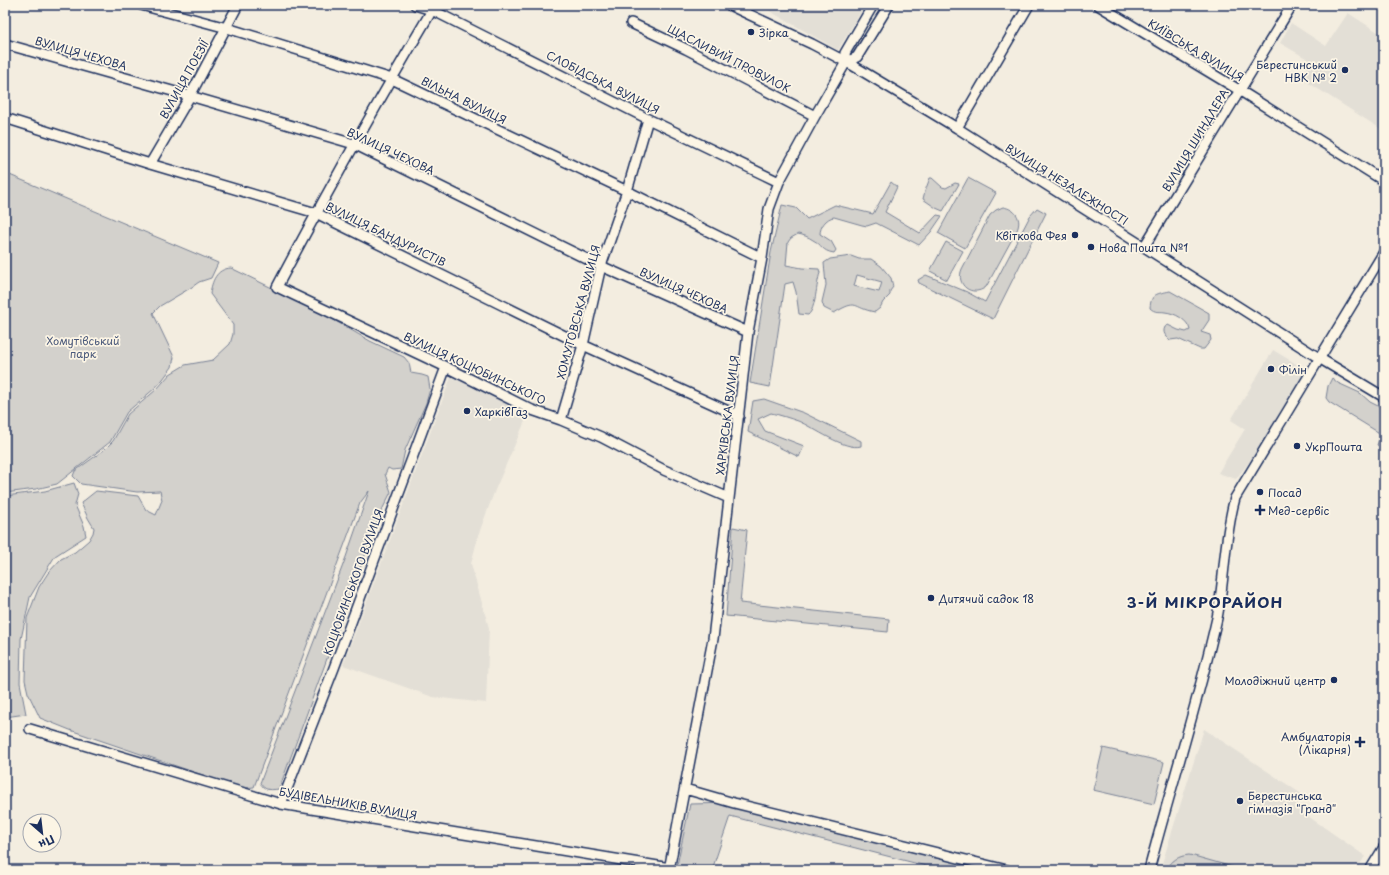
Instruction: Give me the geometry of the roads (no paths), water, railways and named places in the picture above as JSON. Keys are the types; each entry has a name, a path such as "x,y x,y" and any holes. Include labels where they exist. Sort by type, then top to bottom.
{"street":[{"name":"ВІЛЬНА ВУЛИЦЯ","path":"141,5 227,28 392,79 627,191 762,258"},
{"name":"ВУЛИЦЯ ПОЕЗІЇ","path":"150,164 190,96 238,5"},
{"name":"СЛОБІДСЬКА ВУЛИЦЯ","path":"415,5 433,8 648,118 779,182"},
{"name":"ВУЛИЦЯ НЕЗАЛЕЖНОСТІ","path":"729,5 812,44 846,62 957,128 1319,358 1384,397"},
{"name":"ХАРКІВСЬКА ВУЛИЦЯ","path":"669,869 713,639 748,332 762,258 769,208 779,182 846,62 845,53 873,5"},
{"name":"ХАРКІВСЬКА ВУЛИЦЯ","path":"846,62 857,58 889,5"},
{"path":"957,128 1029,5"},
{"name":"КИЇВСЬКА ВУЛИЦЯ","path":"1098,5 1239,90 1384,181"},
{"name":"ВУЛИЦЯ ШИНДЛЕРА","path":"1144,246 1292,5"},
{"path":"316,213 433,8"},
{"name":"ЩАСЛИВИЙ ПРОВУЛОК","path":"631,23 686,49 815,116"},
{"name":"ВУЛИЦЯ ЧЕХОВА","path":"5,44 354,144 601,266 748,332"},
{"name":"ВУЛИЦЯ БАНДУРИСТІВ","path":"5,118 150,164 316,213 583,345 739,416"},
{"name":"ХОМУТОВСЬКА ВУЛИЦЯ","path":"561,420 583,345 601,266 627,191 648,118"},
{"name":"ВУЛИЦЯ КОЦЮБИНСЬКОГО","path":"316,213 277,287 446,367 532,410 561,420 601,437 664,470 729,498"},
{"path":"1149,870 1195,706 1217,617 1231,514 1235,498 1384,252"},
{"name":"КОЦЮБИНСЬКОГО ВУЛИЦЯ","path":"281,804 334,668 446,367"},
{"name":"БУДІВЕЛЬНИКІВ ВУЛИЦЯ","path":"30,729 281,804 669,869"},
{"path":"685,789 742,805 1007,870"},
{"path":"1370,870 1384,847"}],"place":[{"name":"Зірка","path":"751,32"},
{"name":"Берестинський НВК № 2","path":"1345,70"},
{"name":"Квіткова Фея","path":"1075,235"},
{"name":"Нова Пошта №1","path":"1091,247"},
{"name":"Філін","path":"1271,369"},
{"name":"ХарківГаз","path":"467,411"},
{"name":"УкрПошта","path":"1297,446"},
{"name":"Посад","path":"1260,492"},
{"name":"Мед-сервіс","path":"1260,510"},
{"name":"Дитячий садок 18","path":"931,598"},
{"name":"Молодіжний центр","path":"1334,680"},
{"name":"Амбулаторія (Лікарня)","path":"1360,742"},
{"name":"Берестинська гімназія \"Гранд\"","path":"1240,801"}],"district":[{"name":"3-Й МІКРОРАЙОН","path":"1205,601"}],"park label":[{"name":"Хомутівський парк","path":"83,346"}]}
